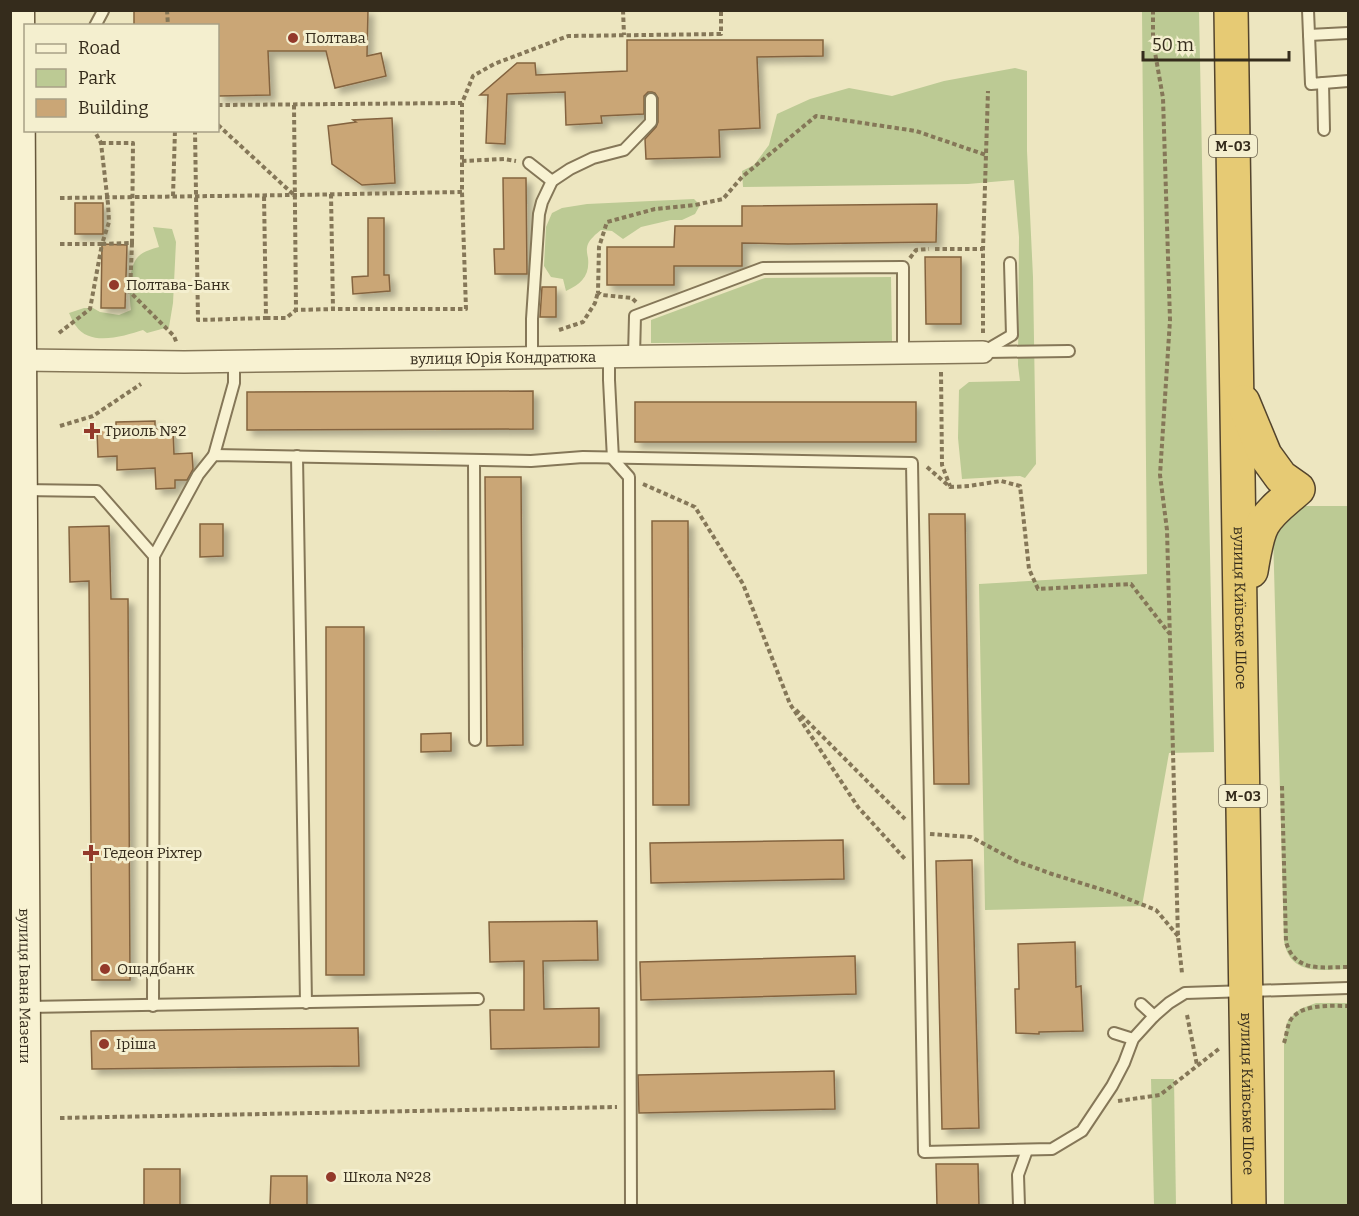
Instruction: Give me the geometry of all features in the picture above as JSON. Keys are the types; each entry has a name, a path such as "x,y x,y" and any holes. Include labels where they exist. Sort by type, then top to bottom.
{"highway":[{"name":"вулиця Київське Шосе","path":"1231,10 1249,1206"},
{"path":"1236,386 1265,455 1281,477 1298,489 1274,510 1263,525 1252,560 1240,648"}],"main road":[{"name":"вулиця Івана Мазепи","path":"19,10 22,65 22,490 17,687 20,1023 26,1206"}],"street":[{"name":"вулиця Юрія Кондратюка","path":"21,360 184,362 983,352"}],"lane":[{"path":"1308,10 1311,84 1348,81"},
{"path":"1309,35 1348,33"},
{"path":"1323,83 1324,130"},
{"path":"532,357 532,319 539,214 542,202 552,181 593,158 624,150 651,122 651,99"},
{"path":"529,164 552,181"},
{"path":"983,352 1012,335 1010,263"},
{"path":"634,356 635,316 763,268 903,267 903,353"},
{"path":"983,352 1069,351"},
{"path":"609,357 613,459 629,477 631,1206"},
{"path":"153,1005 153,556 198,475 214,454 234,383 234,360"},
{"path":"214,454 531,461 583,457 912,463 924,1152 1052,1149 1082,1131 1124,1063 1133,1039 1154,1016 1185,993 1348,988"},
{"path":"297,456 306,1003"},
{"path":"474,460 475,740"},
{"path":"22,490 97,490 153,556"},
{"path":"20,1023 153,1005 478,999"},
{"path":"1141,1004 1154,1016"},
{"path":"1114,1033 1133,1039"},
{"path":"1019,1206 1018,1175 1027,1150"}],"path":[{"path":"623,10 624,35"},
{"path":"195,132 198,320 286,318 296,310 466,309 462,103 473,76 494,64 568,36 721,34 721,10"},
{"path":"1153,10 1153,41 1163,98 1170,320 1160,475 1167,530 1178,937 1182,973"},
{"path":"983,352 983,249 988,91"},
{"path":"219,105 462,103"},
{"path":"294,105 296,310"},
{"path":"559,330 583,322 595,303 598,292 599,248 607,222 655,209 723,199 742,177 816,116 916,131 986,155"},
{"path":"219,126 294,195"},
{"path":"60,333 90,309 102,244 109,222 101,143 95,132"},
{"path":"173,196 175,132"},
{"path":"101,143 133,143 130,292 174,336 184,362"},
{"path":"462,161 504,159 529,164"},
{"path":"60,198 462,192"},
{"path":"331,194 333,309"},
{"path":"264,195 266,318"},
{"path":"60,244 132,243"},
{"path":"935,249 983,249"},
{"path":"598,292 602,295 632,298 645,313"},
{"path":"940,352 942,465 950,486"},
{"path":"60,426 93,416 141,384"},
{"path":"912,463 927,467 950,486 969,486 1001,481 1020,486 1029,569 1038,589 1131,584 1170,634"},
{"path":"629,477 694,507 743,584 790,704 858,807 919,875"},
{"path":"790,704 918,833 970,837 1016,861 1113,893 1156,910 1178,937"},
{"path":"1282,786 1288,951 1293,958 1312,968 1348,967"},
{"path":"1284,1043 1290,1022 1306,1009 1320,1006 1348,1006"},
{"path":"1187,1015 1197,1065"},
{"path":"1100,1104 1160,1095 1220,1048"},
{"path":"60,1118 630,1107"}],"green space":[{"path":"1142,11 1199,11 1214,752 1169,753 1142,906 985,910 979,584 1147,574"},
{"path":"1015,68 1027,71 1027,151 1033,277 1036,464 1025,478 1020,476 962,479 958,438 959,390 969,382 1020,381 1018,365 1019,237 1014,180 968,184 743,187 742,171 754,165 769,145 777,114 810,99 849,88 892,96 944,81"},
{"path":"694,199 700,205 695,214 682,220 671,220 641,227 623,239 612,231 601,230 588,244 586,275 566,291 563,279 551,277 544,266 546,227 552,213 562,208 587,204"},
{"path":"153,227 172,229 176,242 173,303 169,327 147,333 143,330 108,338 98,338 82,332 69,313 84,308 93,308 100,312 119,315 131,310 130,283 134,263 141,254 159,247"},
{"path":"891,277 892,342 651,343 651,320 765,278"},
{"path":"1305,506 1348,506 1348,969 1317,970 1300,966 1287,952 1284,941 1273,532 1291,509"},
{"path":"1316,1003 1348,1003 1348,1205 1284,1205 1284,1040 1288,1020 1300,1009"},
{"path":"1151,1079 1174,1079 1176,1205 1154,1205"}],"building":[{"name":"Полтава","path":"134,10 368,10 367,56 381,53 386,76 335,88 326,51 268,51 270,95 219,96 219,24 134,24"},
{"path":"627,40 823,40 823,56 757,57 760,128 719,130 720,157 646,159 645,139 658,122 658,98 652,92 644,96 644,114 601,116 602,123 566,125 565,92 507,94 505,144 486,143 488,95 480,95 517,63 535,63 536,75 627,71"},
{"path":"392,118 395,183 362,185 332,164 328,126 356,122 353,120"},
{"path":"503,178 526,178 527,274 495,274 494,249 504,249"},
{"path":"75,203 103,203 103,234 75,234"},
{"path":"937,204 936,242 742,243 742,266 674,266 674,285 607,285 607,247 674,247 675,226 742,226 742,206"},
{"path":"368,218 384,218 384,275 389,275 390,291 353,294 352,277 368,276"},
{"name":"Полтава-Банк","path":"102,244 127,245 125,308 101,308"},
{"path":"925,257 961,257 961,324 926,324"},
{"path":"542,287 556,287 556,317 540,317"},
{"path":"533,391 533,429 247,430 247,392"},
{"path":"635,402 916,402 916,442 635,442"},
{"path":"155,421 155,429 173,429 174,454 192,453 193,469 187,480 175,480 175,488 156,489 155,468 117,470 117,456 98,457 97,430 116,430 116,422"},
{"path":"485,477 521,477 523,745 487,746"},
{"path":"929,514 965,514 969,784 934,784"},
{"path":"652,521 688,521 689,805 653,805"},
{"path":"200,524 223,524 223,556 200,557"},
{"path":"109,526 111,599 128,599 130,980 92,980 89,581 70,582 69,527"},
{"path":"326,627 364,627 364,975 326,975"},
{"path":"451,733 451,751 421,752 421,734"},
{"path":"843,840 844,879 651,883 650,843"},
{"path":"972,860 979,1128 942,1129 936,861"},
{"path":"597,921 598,960 543,961 544,1009 599,1008 599,1047 491,1049 490,1010 524,1010 524,961 490,962 489,922"},
{"path":"1075,942 1076,987 1081,986 1083,1031 1016,1033 1015,989 1019,989 1018,944"},
{"path":"855,956 856,994 641,1000 640,962"},
{"path":"358,1028 359,1066 92,1069 91,1031"},
{"path":"834,1071 835,1109 639,1113 638,1075"},
{"path":"936,1164 978,1164 979,1206 937,1206"},
{"path":"144,1169 180,1169 180,1206 144,1206"},
{"path":"271,1176 307,1176 307,1206 270,1206"}],"place":[{"name":"Полтава","path":"293,38"},
{"name":"Полтава-Банк","path":"114,285"},
{"name":"Триоль №2","path":"92,431"},
{"name":"Гедеон Ріхтер","path":"91,853"},
{"name":"Ощадбанк","path":"105,969"},
{"name":"Іріша","path":"104,1044"},
{"name":"Школа №28","path":"331,1177"}]}
